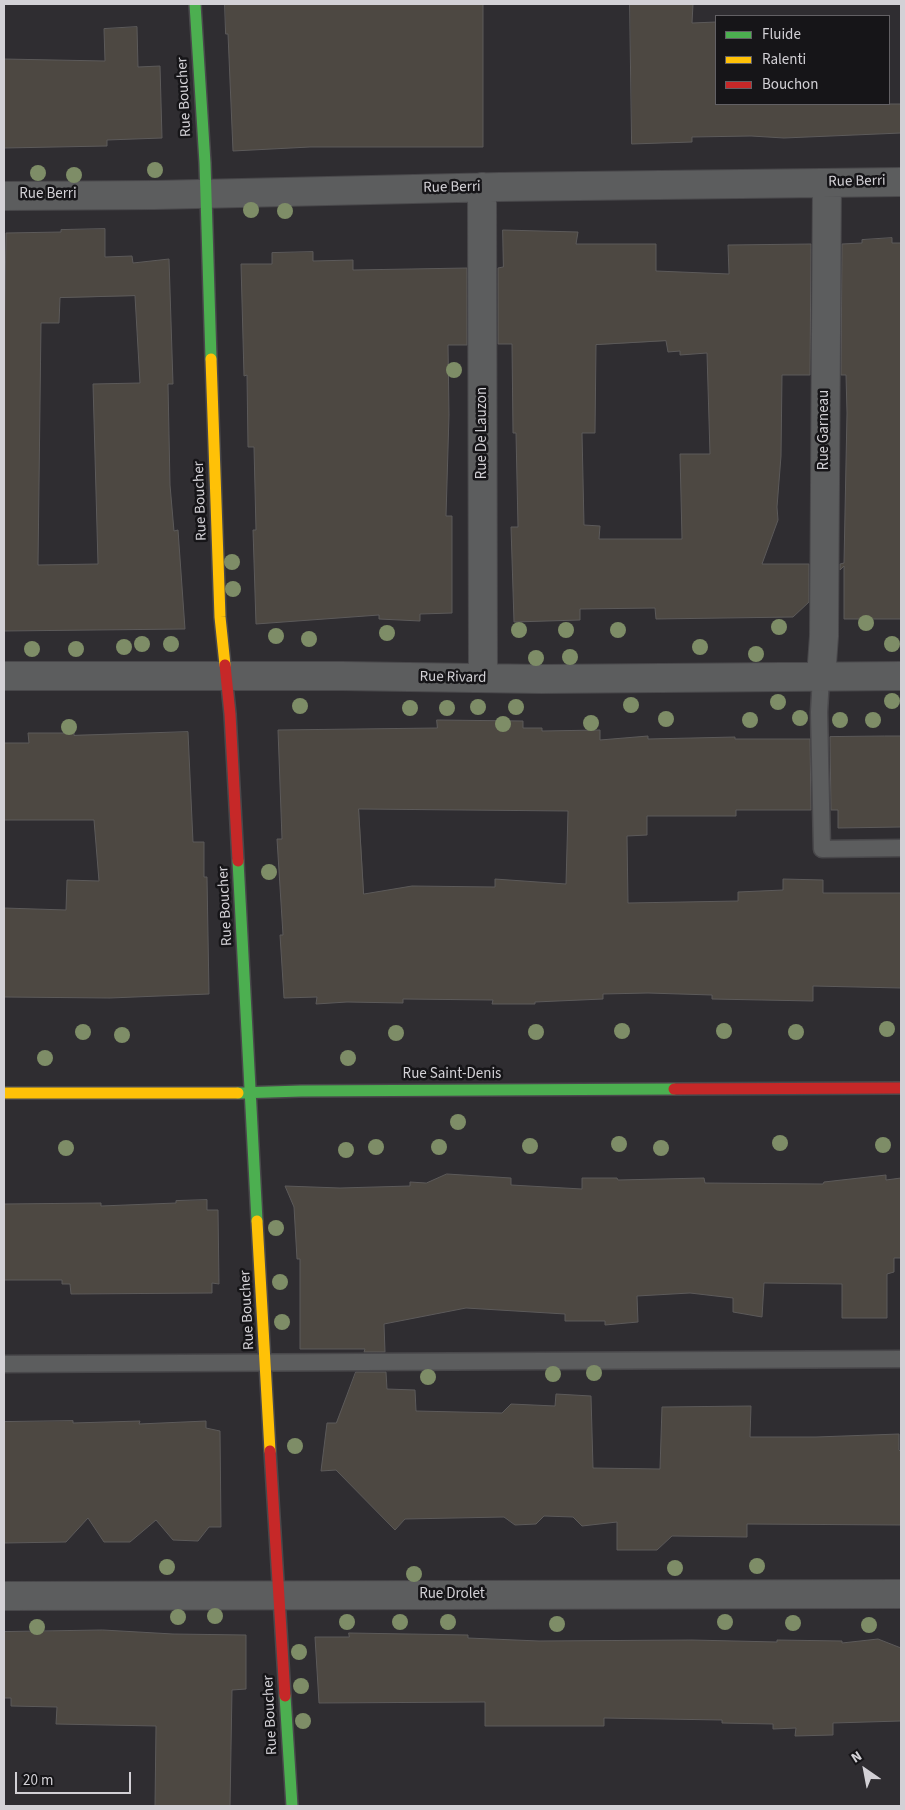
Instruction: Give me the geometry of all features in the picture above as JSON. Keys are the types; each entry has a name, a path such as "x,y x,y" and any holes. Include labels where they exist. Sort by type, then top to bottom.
{"street":[{"name":"Rue Boucher","path":"195,4 205,193 220,617 231,724 265,1364 292,1806"},
{"name":"Rue Berri","path":"4,196 482,187 901,182"},
{"name":"Rue Garneau","path":"821,677 824,626 827,183"},
{"name":"Rue De Lauzon","path":"482,187 483,678"},
{"name":"Rue Rivard","path":"4,676 483,678 901,676"},
{"name":"Rue Saint-Denis","path":"4,1093 901,1088"},
{"name":"Rue Drolet","path":"4,1596 901,1594"}],"lane":[{"path":"821,677 819,712 822,849 901,848"},
{"path":"4,1364 901,1359"}],"building":[{"path":"225,4 483,4 483,147 310,147 233,151"},
{"path":"630,4 693,4 692,23 715,22 715,105 901,104 901,133 784,138 751,136 692,137 692,142 632,144"},
{"path":"137,27 138,67 160,66 162,138 107,140 107,146 4,148 4,59 105,61 104,29"},
{"path":"105,229 105,257 132,256 133,263 169,259 173,384 168,384 170,485 174,531 178,530 185,629 4,631 6,233 61,232 61,230","holes":["135,296 140,383 93,384 98,564 38,565 41,323 59,323 60,298"]},
{"path":"503,230 578,232 576,244 656,244 656,271 729,274 728,245 811,244 810,375 782,375 778,520 762,564 809,564 809,602 793,617 656,619 655,608 580,609 580,620 514,622 511,527 518,527 516,433 513,433 512,344 498,344 498,268 503,267","holes":["666,341 668,352 680,351 680,355 707,353 710,454 680,454 682,539 599,539 600,526 584,525 582,433 595,433 596,345"]},
{"path":"892,238 892,243 901,243 901,619 844,619 844,566 840,570 840,564 844,563 847,413 846,375 841,375 842,244 862,243 862,240"},
{"path":"313,252 313,261 353,260 353,270 467,268 467,345 448,345 449,415 446,516 452,516 452,613 420,614 420,621 379,619 379,615 256,624 253,530 256,530 254,447 248,447 247,375 244,376 241,264 272,264 272,253"},
{"path":"437,720 523,721 523,728 542,728 542,731 600,730 600,740 648,736 648,739 735,737 735,739 810,739 811,810 736,810 736,816 647,816 647,835 627,836 628,903 738,901 738,892 783,890 783,879 823,880 823,893 901,893 901,988 813,986 813,1001 712,999 712,995 648,993 603,994 603,999 535,1002 535,1004 492,1004 493,1000 403,999 403,1003 347,1002 316,1004 317,997 284,998 280,935 283,935 277,839 282,839 278,730 437,728","holes":["359,809 568,811 566,884 495,879 495,887 412,886 364,894"]},
{"path":"188,732 193,842 204,842 204,877 207,877 209,994 110,998 4,997 4,908 66,910 67,880 99,881 94,820 4,820 4,743 29,743 28,733 74,733 74,735"},
{"path":"901,736 901,827 838,828 838,810 831,810 830,737"},
{"path":"447,1174 511,1178 511,1185 582,1189 582,1178 617,1178 618,1180 704,1178 705,1183 823,1184 824,1182 886,1175 886,1180 901,1178 901,1258 894,1258 894,1272 887,1274 887,1318 842,1318 842,1284 764,1283 762,1317 733,1312 733,1298 690,1293 637,1296 638,1322 605,1325 605,1321 565,1321 565,1314 466,1308 384,1324 385,1352 364,1352 365,1349 300,1349 300,1259 297,1259 294,1207 285,1186 340,1188 410,1186 410,1182 426,1183"},
{"path":"207,1200 207,1210 218,1210 219,1284 212,1283 212,1293 71,1294 70,1284 62,1284 62,1280 4,1280 4,1204 101,1203 101,1206"},
{"path":"356,1372 386,1372 387,1389 415,1390 416,1411 502,1413 511,1404 555,1406 556,1394 591,1396 593,1468 660,1469 662,1407 751,1406 750,1437 899,1434 899,1450 901,1452 901,1525 747,1524 747,1537 672,1536 657,1550 617,1550 617,1522 582,1526 573,1517 544,1516 536,1524 515,1525 504,1517 405,1519 395,1530 336,1470 321,1471 327,1423 336,1423"},
{"path":"73,1421 73,1423 140,1421 139,1424 206,1421 206,1428 220,1431 221,1527 209,1527 198,1541 173,1540 156,1520 130,1542 104,1542 88,1518 66,1542 4,1543 4,1422"},
{"path":"103,1630 173,1634 246,1635 246,1689 232,1690 230,1806 155,1806 156,1726 56,1724 57,1707 11,1706 11,1698 4,1698 4,1632"},
{"path":"349,1633 468,1635 468,1638 539,1641 692,1640 777,1642 777,1640 842,1641 842,1643 878,1639 901,1648 901,1721 833,1723 833,1735 795,1736 796,1728 773,1729 773,1724 722,1723 722,1720 604,1718 604,1726 485,1726 485,1702 319,1703 315,1637 349,1637"}],"traffic: fast":[{"path":"195,4 205,163 211,359"},
{"path":"238,861 257,1221"},
{"path":"238,1093 674,1089"},
{"path":"285,1696 292,1806"}],"traffic: slow":[{"path":"211,359 220,617 225,665"},
{"path":"4,1093 238,1093"},
{"path":"257,1221 270,1451"}],"traffic: jam":[{"path":"225,665 230,714 238,861"},
{"path":"674,1089 901,1088"},
{"path":"270,1451 285,1696"}]}
